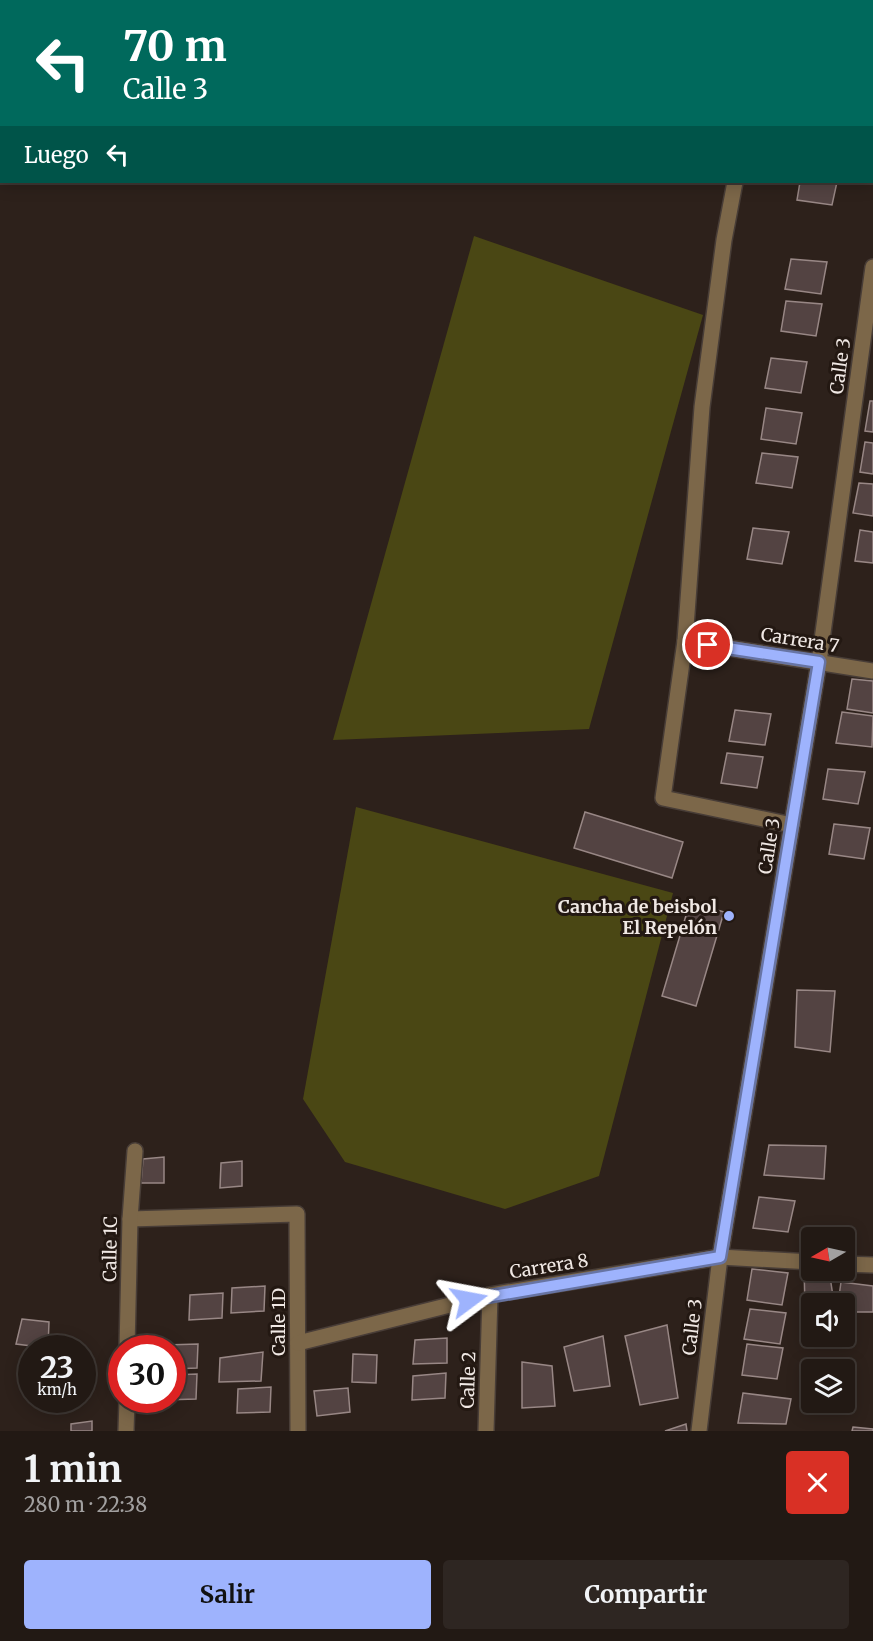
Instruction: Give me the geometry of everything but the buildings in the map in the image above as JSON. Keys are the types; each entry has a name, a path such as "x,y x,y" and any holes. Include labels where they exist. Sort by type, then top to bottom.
{"street":[{"path":"735,183 724,240 702,406 685,641 663,798 792,825"},
{"name":"Calle 3","path":"699,1431 720,1257 819,662 873,267"},
{"name":"Carrera 7","path":"685,641 873,671"},
{"name":"Calle 1C","path":"128,1335 130,1219 135,1151"},
{"name":"Calle 1D","path":"130,1219 297,1214 298,1431"},
{"name":"Carrera 8","path":"298,1343 490,1295 720,1257 801,1261"},
{"path":"855,1264 873,1265"},
{"name":"Calle 2","path":"486,1431 490,1295"},
{"path":"126,1431 127,1413"}],"shaded area":[{"path":"474,236 703,315 589,729 333,740"},
{"path":"356,807 673,893 599,1176 505,1209 345,1162 303,1099"}],"place":[{"name":"Cancha de beisbol El Repelón","path":"729,916"}],"route":[{"path":"469,1300 720,1257 819,662 708,645"}]}
